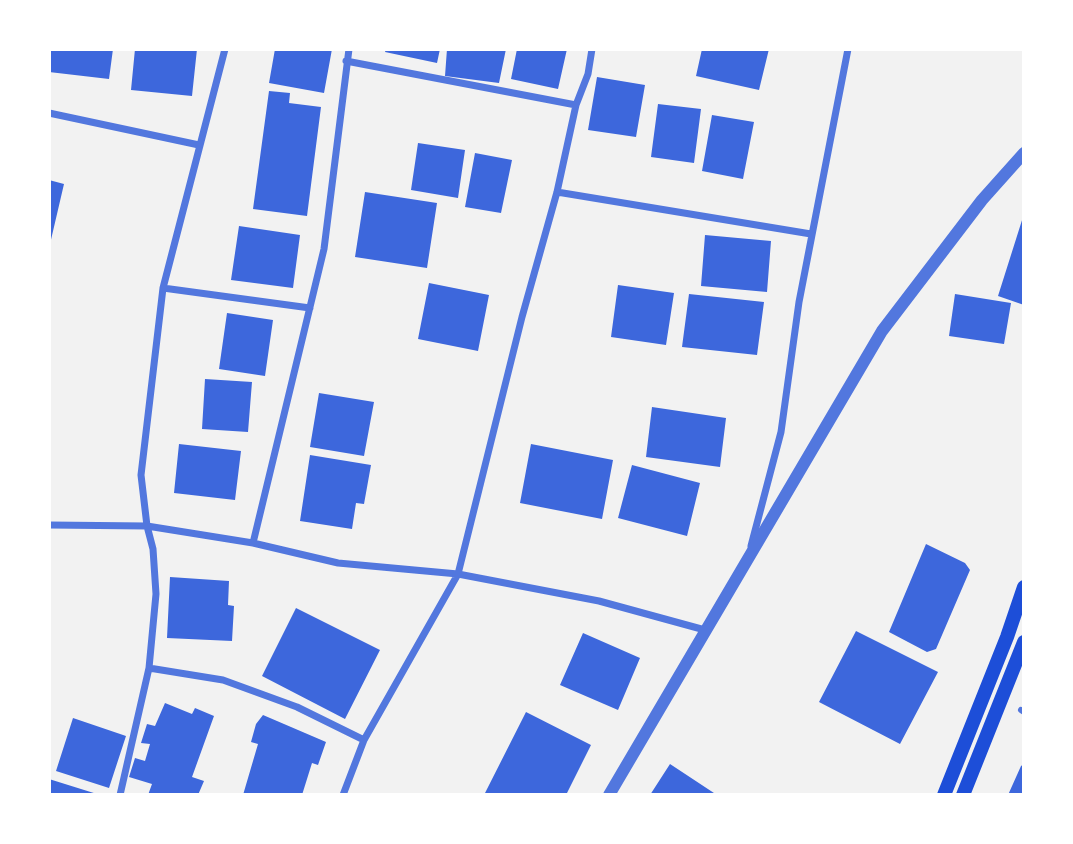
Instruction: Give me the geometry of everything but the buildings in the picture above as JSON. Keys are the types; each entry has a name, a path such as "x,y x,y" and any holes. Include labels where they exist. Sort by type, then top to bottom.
{"main road":[{"path":"947,789 1007,638 1024,587"},
{"path":"963,795 1024,642"}],"street":[{"path":"120,795 149,668 156,594 153,549 146,526 141,475 163,288 225,49"},
{"path":"253,542 324,249 349,49"},
{"path":"343,795 364,740 458,573 522,317 557,192 576,104 588,74 592,49"},
{"path":"749,557 781,432 799,302 848,49"},
{"path":"346,61 576,104"},
{"path":"49,113 199,145"},
{"path":"609,795 882,331 982,200 1024,153"},
{"path":"557,192 811,234"},
{"path":"163,288 310,308"},
{"path":"49,525 146,526 253,542 338,563 458,573 599,601 705,630"},
{"path":"149,668 223,680 297,707 364,740"},
{"path":"935,795 947,789"}]}
